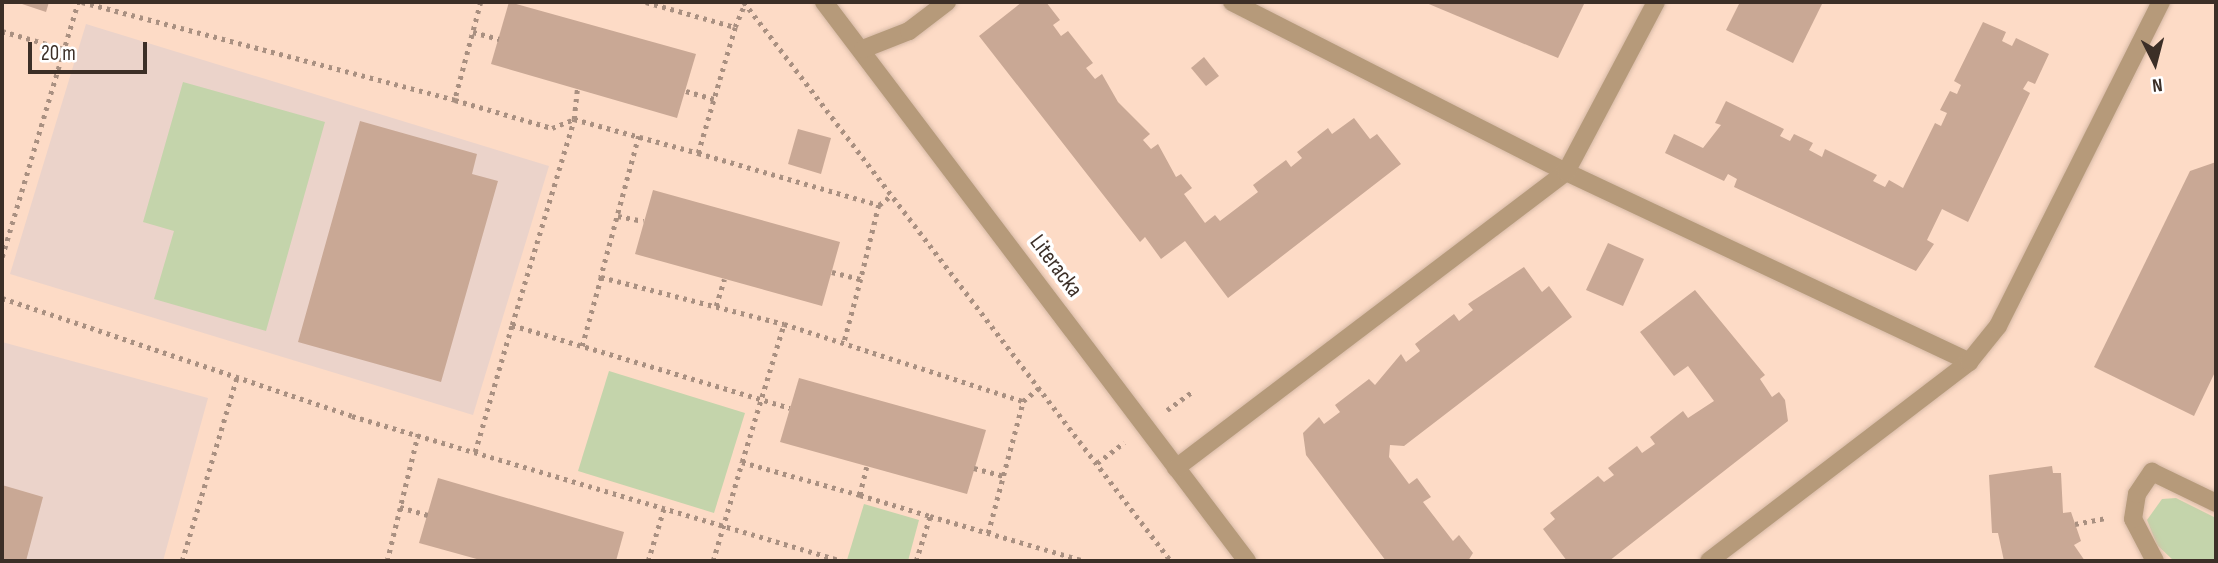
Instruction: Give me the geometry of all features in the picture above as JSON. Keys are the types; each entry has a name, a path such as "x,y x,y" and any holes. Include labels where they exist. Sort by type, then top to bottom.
{"street":[{"name":"Literacka","path":"824,2 863,49 1247,561"},
{"path":"863,49 909,31 947,2"},
{"path":"1232,2 1566,172 1969,362"},
{"path":"1176,468 1566,172 1656,2"},
{"path":"1709,561 1969,362 1998,326 2161,2"},
{"path":"2155,561 2133,519 2137,494 2152,472 2216,503"}],"path":[{"path":"2,257 80,2 552,128 574,119 878,205"},
{"path":"455,100 481,2"},
{"path":"646,2 735,27"},
{"path":"698,153 735,27 745,3 1171,561"},
{"path":"2,31 64,49"},
{"path":"473,32 499,39"},
{"path":"475,452 574,119 576,89"},
{"path":"685,90 714,100"},
{"path":"582,346 639,136"},
{"path":"844,343 878,205 892,195"},
{"path":"618,216 645,221"},
{"path":"832,272 861,279"},
{"path":"601,277 784,324 1023,401"},
{"path":"716,306 724,279"},
{"path":"2,298 475,452 842,561"},
{"path":"713,561 784,324"},
{"path":"512,325 790,408"},
{"path":"182,561 237,376"},
{"path":"988,533 1023,401 1039,388"},
{"path":"387,561 418,434"},
{"path":"742,463 1085,561"},
{"path":"860,495 867,467"},
{"path":"974,468 1003,476"},
{"path":"400,507 428,515"},
{"path":"648,561 664,508"},
{"path":"916,561 930,516"}],"shaded area":[{"path":"86,24 549,166 473,415 10,274"},
{"path":"2,342 208,398 163,561 2,561"}],"green space":[{"path":"183,82 325,122 266,331 154,299 174,231 143,222"},
{"path":"609,371 745,413 714,513 578,471"},
{"path":"2176,498 2216,518 2216,561 2174,561 2157,545 2147,520 2162,499"},
{"path":"864,504 919,520 908,561 847,560"}],"building":[{"path":"16,2 49,2 46,12"},
{"path":"509,2 696,54 677,118 491,64"},
{"path":"1022,2 1046,2 1060,20 1053,25 1061,36 1068,31 1093,63 1086,68 1095,79 1102,74 1118,102 1150,134 1143,140 1151,149 1158,144 1176,177 1181,174 1192,188 1184,194 1205,223 1215,215 1220,221 1258,192 1253,185 1286,160 1291,167 1302,158 1297,152 1328,128 1332,134 1354,118 1370,139 1377,134 1401,164 1228,298 1185,241 1161,259 1145,237 1140,242 979,36"},
{"path":"1424,2 1585,2 1558,58"},
{"path":"1740,2 1823,2 1793,63 1726,30"},
{"path":"1983,22 2006,32 2002,41 2012,46 2016,38 2049,54 2035,84 2028,81 2023,89 2030,93 1968,222 1942,209 1927,240 1934,244 1916,271 1734,187 1737,179 1728,174 1724,181 1665,153 1674,134 1703,148 1721,125 1715,123 1726,101 1784,129 1780,136 1790,141 1794,134 1813,143 1809,150 1822,157 1825,149 1877,175 1873,181 1885,187 1889,180 1903,188 1935,123 1941,126 1947,113 1940,110 1950,91 1957,94 1961,85 1954,81"},
{"path":"1204,57 1219,76 1206,86 1191,68"},
{"path":"360,121 477,154 472,174 498,181 441,382 298,342"},
{"path":"798,129 831,138 821,174 788,164"},
{"path":"2216,162 2216,370 2194,416 2094,367 2190,171"},
{"path":"653,190 840,242 822,306 635,254"},
{"path":"1608,243 1644,259 1623,306 1586,290"},
{"path":"1524,267 1542,292 1549,286 1572,317 1404,446 1390,445 1389,457 1409,484 1417,478 1431,497 1423,502 1453,541 1459,535 1473,553 1468,561 1386,561 1306,455 1303,433 1319,417 1324,424 1340,412 1335,405 1369,379 1375,385 1401,354 1406,362 1420,351 1415,344 1454,314 1459,321 1473,310 1468,304"},
{"path":"1695,290 1765,375 1760,379 1772,397 1779,392 1785,400 1788,421 1609,561 1567,561 1543,529 1555,519 1550,513 1598,476 1604,482 1614,475 1608,468 1637,446 1642,453 1655,444 1650,437 1683,411 1688,418 1714,401 1688,366 1674,376 1640,332"},
{"path":"799,378 986,430 967,494 780,442"},
{"path":"2052,466 2053,473 2061,473 2063,513 2071,512 2081,541 2074,545 2085,561 2004,561 1998,533 1992,533 1989,475"},
{"path":"438,478 624,532 616,561 484,561 419,543"},
{"path":"2,485 43,497 26,561 2,561"}]}
